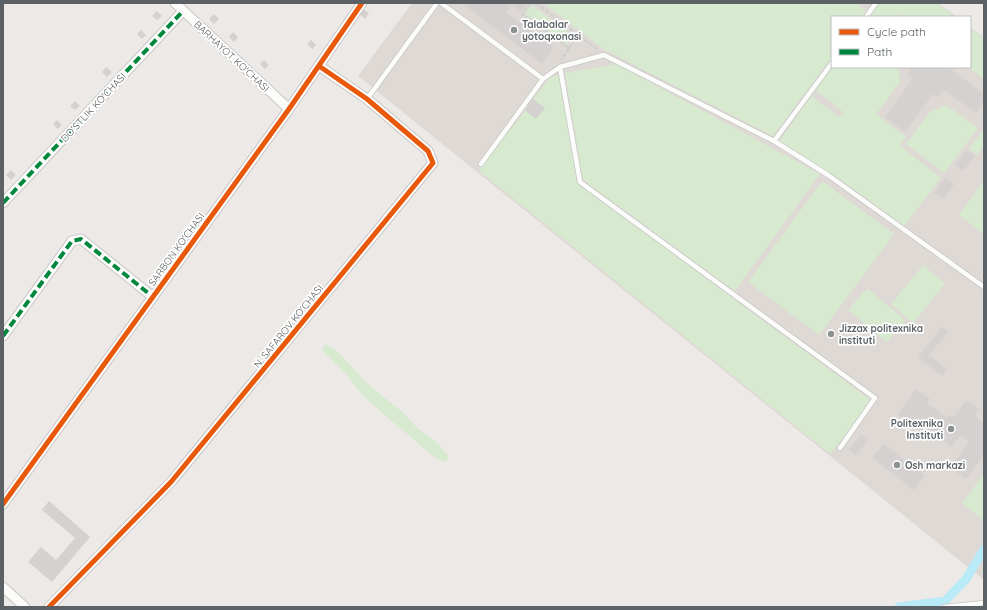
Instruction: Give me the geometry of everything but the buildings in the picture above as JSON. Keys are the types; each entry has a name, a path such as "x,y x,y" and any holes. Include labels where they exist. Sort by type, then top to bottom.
{"street":[{"name":"BARHAYOT KO'CHASI","path":"175,3 289,109"},
{"name":"SARBON KO'CHASI","path":"3,504 289,109 362,3"},
{"name":"DO'STLIK KO'CHASI","path":"3,203 183,10"},
{"name":"N. SAFAROV KO'CHASI","path":"49,607 171,482 433,163 428,151 367,99 319,66"},
{"path":"3,336 72,241 81,239 153,296"},
{"path":"3,587 26,607"}],"lane":[{"path":"367,99 437,3"},
{"path":"441,3 543,79"},
{"path":"867,16 876,3"},
{"path":"481,164 543,79 560,67 604,55 774,141 828,175 984,287"},
{"path":"774,141 831,64"},
{"path":"560,67 580,182 875,398 840,448"},
{"path":"944,607 984,603"}],"path":[{"path":"530,3 522,14 569,48"},
{"path":"536,3 604,55"},
{"path":"560,67 558,63 578,35"}],"shaded area":[{"name":"Jizzax politexnika instituti","path":"412,3 938,3 956,16 831,16 831,68 971,68 971,28 984,37 984,580 358,76"}],"green space":[{"path":"543,3 856,3 867,11 863,16 831,16 831,58 773,136 605,50"},
{"path":"880,3 937,3 952,14 950,16 900,16 897,14 896,16 870,16"},
{"path":"532,5 573,36 567,44 525,14"},
{"path":"974,30 984,38 984,79 969,68 971,68 971,34"},
{"path":"616,64 820,174 735,291 583,180 565,73"},
{"path":"832,68 899,69 900,82 876,114 906,137 900,146 941,178 904,226 844,182 779,142 811,96 839,117 843,112 816,90"},
{"path":"556,75 559,77 577,183 872,401 830,454 479,171 549,78"},
{"path":"946,105 978,128 944,173 906,144 930,112"},
{"path":"984,129 984,145 977,155 969,149"},
{"path":"822,181 894,234 819,335 748,282"},
{"path":"984,181 984,234 959,215"},
{"path":"923,265 945,284 913,323 891,304"},
{"path":"867,288 905,320 887,342 848,310"},
{"path":"325,344 335,349 368,384 406,415 417,428 437,442 449,457 446,462 435,458 364,397 347,375 322,350"},
{"path":"984,474 984,521 962,503"}],"waterway":[{"path":"899,607 945,601 966,579 984,549"}],"marked path":[{"path":"3,203 183,11"},
{"path":"3,336 72,241 81,239 153,297"}],"cycle path":[{"path":"3,504 289,109 362,3"},
{"path":"49,607 171,482 433,163 428,151 367,99 319,66"}],"place":[{"name":"Talabalar yotoqxonasi","path":"514,30"},
{"name":"Jizzax politexnika instituti","path":"831,334"},
{"name":"Politexnika Instituti","path":"951,429"},
{"name":"Osh markazi","path":"897,465"}]}
